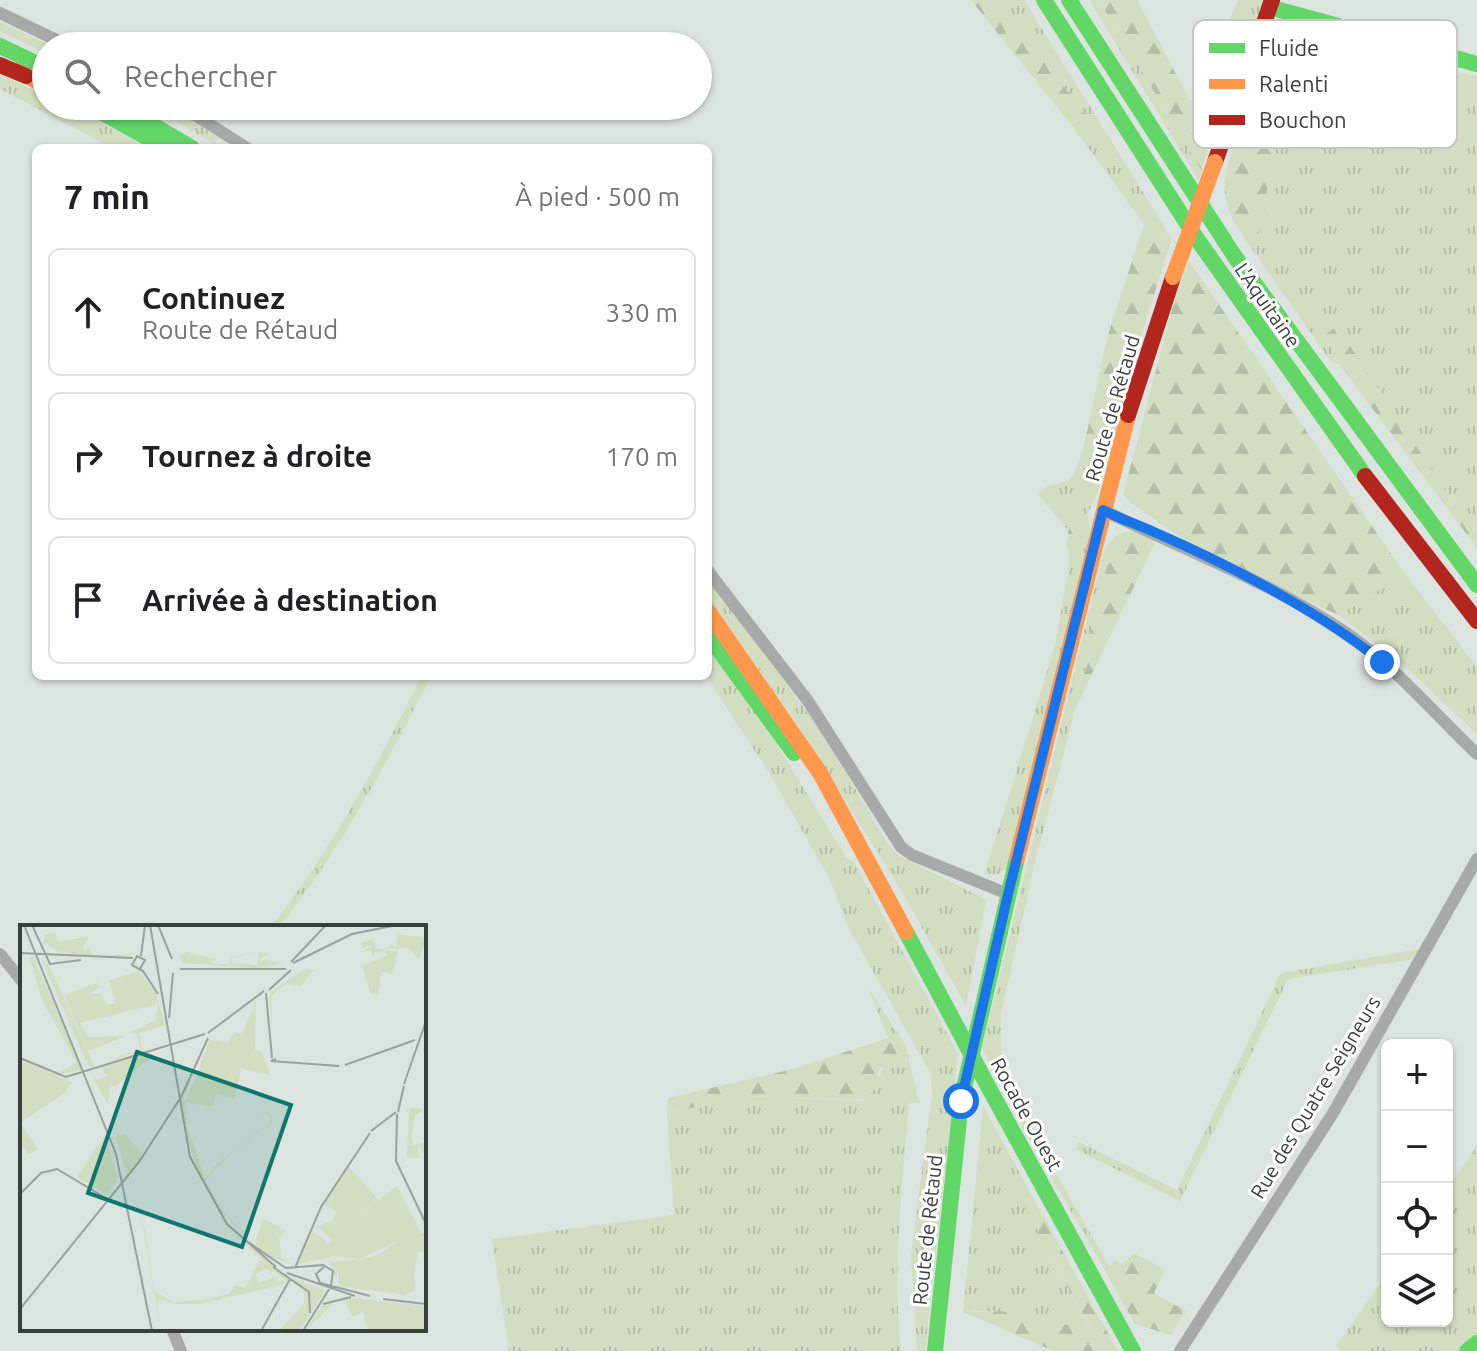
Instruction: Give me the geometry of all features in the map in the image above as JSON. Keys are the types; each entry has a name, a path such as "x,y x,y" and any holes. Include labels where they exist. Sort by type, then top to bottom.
{"main road":[{"name":"L'Aquitaine","path":"1044,0 1216,266 1337,437 1477,621"},
{"name":"L'Aquitaine","path":"1069,0 1235,257 1477,585"},
{"path":"1270,4 1321,20"},
{"path":"0,46 32,61"},
{"path":"1457,60 1477,64"},
{"path":"0,64 32,79"},
{"path":"115,120 159,144"},
{"path":"144,120 185,144"},
{"name":"Route de Rétaud","path":"935,1351 961,1101 1008,894 1127,417 1220,148"},
{"name":"Rocade Ouest","path":"712,617 798,737 844,814 863,855 1133,1351"},
{"name":"Rocade Ouest","path":"712,641 863,855"},
{"path":"1467,1351 1477,1343"}],"street":[{"path":"0,13 40,32"},
{"path":"203,120 241,144"},
{"path":"1103,510 1156,532 1348,634 1382,662 1477,754"},
{"path":"712,576 808,701 901,847 936,865 1008,894"},
{"name":"Rue des Quatre Seigneurs","path":"1180,1351 1333,1113 1477,859"},
{"path":"0,947 0,954 20,979"},
{"path":"173,1331 181,1351"}],"green space":[{"path":"971,0 996,0 1087,116 1081,125 1073,127"},
{"path":"996,0 1024,0 1172,239 1144,224 1073,127 1081,125 1087,116"},
{"path":"1089,0 1099,0 1202,171 1199,180"},
{"path":"1099,0 1137,0 1190,101 1193,98 1193,148 1207,148 1202,171"},
{"path":"1239,0 1264,0 1257,20 1229,20"},
{"path":"0,22 32,36 32,47 0,31"},
{"path":"1457,72 1477,76 1477,529 1449,496 1337,327 1325,336 1339,364 1331,362 1252,249 1262,225 1273,148 1457,148"},
{"path":"0,74 32,89 32,106 0,89"},
{"path":"59,120 95,120 141,144 104,144"},
{"path":"173,120 191,120 221,138 215,139 214,144"},
{"path":"1232,148 1273,148 1262,225 1252,249 1227,206 1226,171"},
{"path":"1144,224 1172,239 1105,447 1084,446 1107,338"},
{"path":"1189,261 1405,574 1338,615 1199,547 1123,495 1175,298"},
{"path":"1337,326 1449,496 1477,529 1477,548 1339,364 1325,335"},
{"path":"1140,339 1100,486 1088,513 1090,539 1007,869 997,875 985,873 1055,646 1070,559 1067,529 1038,494 1070,478 1084,446 1105,447"},
{"path":"1077,515 1083,520 1084,537 1078,552 1070,559 1066,544 1071,519"},
{"path":"1126,531 1146,534 1155,543 1069,721 1090,657 1086,653 1113,538"},
{"path":"1113,538 1086,653 1090,656 1068,716 1070,720 1076,706 1034,866 1001,1014 1001,1063 1017,1106 1111,1269 1107,1274 1023,1128 982,1048 1103,554"},
{"path":"1405,574 1477,667 1477,734 1395,657 1338,615"},
{"path":"712,584 821,730 884,838 898,855 986,900 966,1006 895,880 801,730 712,604"},
{"path":"712,651 748,698 846,857 855,864 958,1054 925,1351 917,1351 911,1256 932,1094 931,1074 849,929 830,880 771,776 709,680 712,680"},
{"path":"420,680 429,680 361,806 322,868 281,925 273,925 314,868"},
{"path":"1420,949 1415,959 1288,979 1180,1201 1075,1149 1079,1142 1177,1190 1281,973"},
{"path":"868,987 905,1044 919,1103 909,1103 901,1196 897,1289 901,1351 509,1351 492,1239 674,1215 667,1113 748,1096 863,1101 896,1043 888,1038"},
{"path":"888,1038 911,1057 899,1068 880,1067 875,1089 863,1100 748,1096 667,1113 668,1098 793,1069"},
{"path":"983,1106 1030,1192 1017,1192 1091,1331 1001,1311 963,1313"},
{"path":"1477,1146 1477,1336 1457,1351 1341,1351 1336,1346 1381,1282 1381,1327 1453,1327 1453,1180"},
{"path":"1016,1191 1030,1192 1118,1351 1054,1351 970,1315 974,1312 1001,1311 1091,1330"},
{"path":"1134,1253 1165,1270 1154,1293 1186,1311 1171,1335 1135,1324 1107,1274 1114,1260 1122,1264"}],"traffic: fast":[{"path":"1044,0 1197,239 1365,476"},
{"path":"1069,0 1235,257 1477,585"},
{"path":"1269,7 1316,20"},
{"path":"0,46 32,61"},
{"path":"1457,59 1477,64"},
{"path":"115,120 159,144"},
{"path":"144,120 185,144"},
{"path":"712,640 794,753"},
{"path":"935,1351 961,1101 1017,858"},
{"path":"906,932 959,1031"},
{"path":"959,1031 984,1079"},
{"path":"984,1079 1133,1351"},
{"path":"1467,1351 1477,1343"}],"traffic: slow":[{"path":"16,71 32,78"},
{"path":"1173,277 1215,162"},
{"path":"1017,858 1128,415"},
{"path":"712,617 820,773 906,932"}],"traffic: jam":[{"path":"1265,20 1272,0"},
{"path":"0,65 26,76"},
{"path":"1215,162 1220,148"},
{"path":"1128,415 1173,277"},
{"path":"1365,476 1477,621"}],"route":[{"path":"961,1101 1008,894 1103,510 1156,532 1292,603 1348,634 1382,662"}]}
